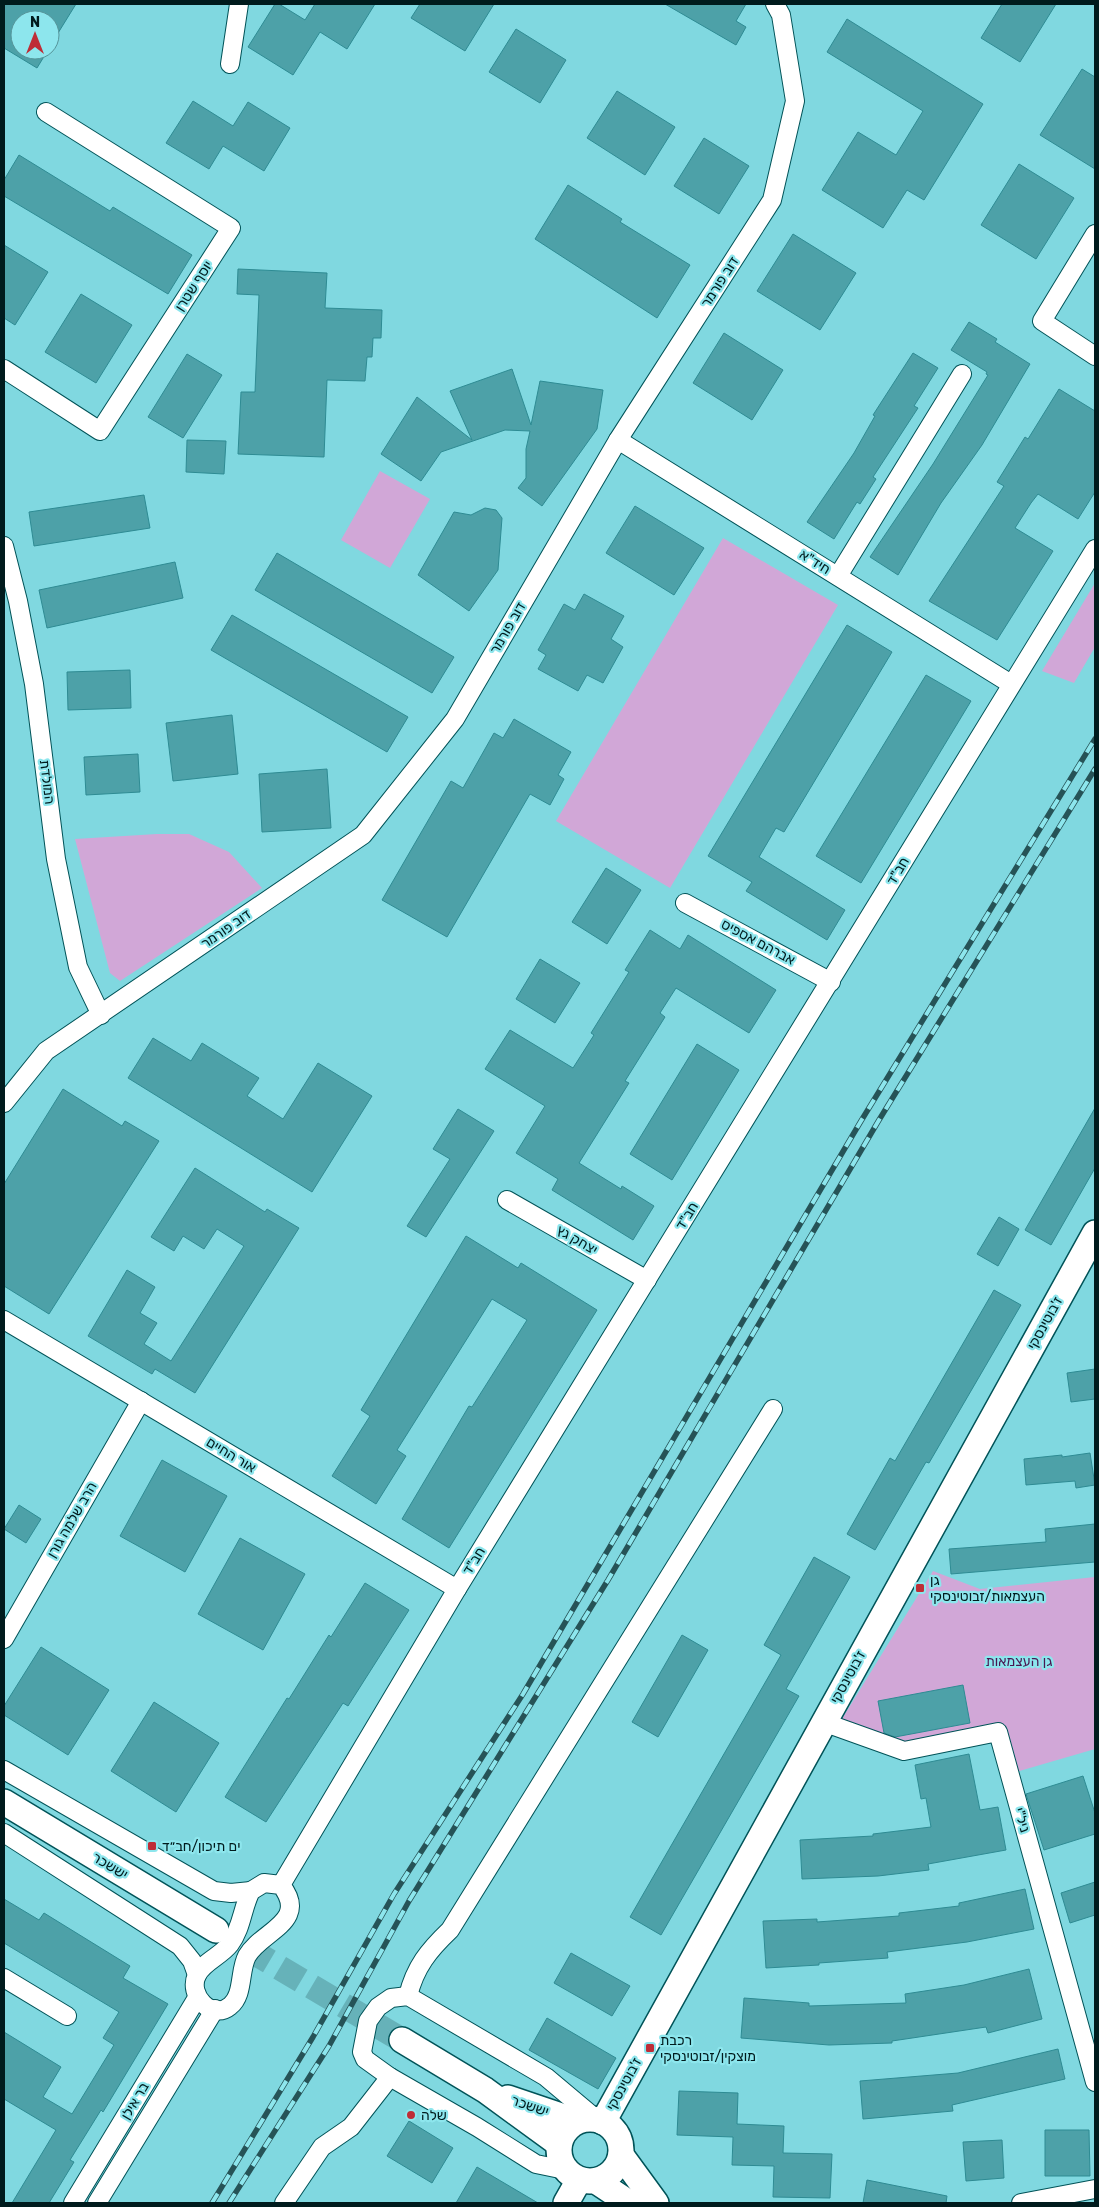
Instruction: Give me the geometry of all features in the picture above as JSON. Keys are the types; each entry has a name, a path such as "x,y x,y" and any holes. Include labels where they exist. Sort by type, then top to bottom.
{"street":[{"path":"230,64 239,4"},
{"name":"דוב פורמר","path":"4,1103 46,1051 363,835 455,719 618,440 772,200 795,102 781,15 775,4"},
{"name":"יוסף שטרן","path":"4,369 100,431 232,228 46,112"},
{"path":"1095,234 1042,321 1095,356"},
{"path":"838,576 962,374"},
{"name":"חיד\"א","path":"618,440 1011,684"},
{"name":"המולדת","path":"4,546 18,600 34,684 56,859 78,967 101,1015"},
{"name":"חב\"ד","path":"281,1885 457,1589 1095,549"},
{"name":"אברהם אספיס","path":"685,903 831,982"},
{"name":"יצחק גץ","path":"507,1200 647,1280"},
{"name":"ז'בוטינסקי","path":"592,2121 823,1722 1095,1233"},
{"name":"אור החיים","path":"4,1320 457,1589"},
{"name":"הרב שלמה גורן","path":"4,1639 141,1401"},
{"path":"408,1996 413,1976 427,1952 450,1930 773,1409"},
{"name":"ניל\"י","path":"823,1722 904,1751 998,1732 1095,2082"},
{"path":"4,1770 214,1891 231,1893 251,1891 264,1883 281,1885 290,1898 288,1915 276,1930 252,1949 246,1957 236,2000 226,2009 207,2007 197,1998 194,1990 196,1976 192,1961 180,1946 4,1833"},
{"name":"יששכר","path":"4,1802 216,1930"},
{"path":"196,1976 229,1946 235,1936 251,1891"},
{"path":"4,1978 67,2016"},
{"path":"621,2155 612,2171 580,2177 536,2164 477,2127 390,2077 365,2060 362,2052 368,2021 378,2007 391,1998 408,1996 546,2077 592,2121 610,2126 619,2139 621,2155 656,2203"},
{"name":"בר אילן","path":"73,2203 197,1998"},
{"name":"בר אילן","path":"97,2203 215,2009"},
{"name":"יששכר","path":"402,2040 485,2090 558,2144"},
{"path":"284,2203 322,2147 351,2127 390,2077"},
{"name":"יששכר","path":"485,2090 592,2121"},
{"path":"592,2121 568,2127 558,2144 561,2162 580,2177 629,2203"},
{"path":"566,2203 580,2177"},
{"path":"1021,2203 1095,2189"}],"green space":[{"path":"380,471 430,499 390,568 341,540"},
{"path":"723,538 838,605 670,888 556,821"},
{"path":"1095,583 1095,647 1074,683 1042,671"},
{"path":"189,834 229,852 262,888 120,981 110,973 75,839"},
{"name":"גן העצמאות","path":"933,1571 980,1589 1095,1577 1095,1749 1009,1774 997,1733 904,1751 837,1727"}],"building":[{"path":"4,4 76,4 60,30 60,10 10,10 10,52 4,48"},
{"path":"275,4 279,4 305,20 315,4 375,4 347,49 320,32 293,75 248,47"},
{"path":"420,4 494,4 465,51 411,18"},
{"path":"665,4 746,4 736,21 746,27 736,45"},
{"path":"1002,4 1056,4 1020,62 981,38"},
{"path":"847,19 983,104 924,200 907,190 883,228 822,190 858,132 896,155 923,111 827,52"},
{"path":"516,29 566,60 540,103 489,72"},
{"path":"24,60 42,60 37,68"},
{"path":"1082,69 1095,77 1095,169 1040,135"},
{"path":"617,91 675,127 645,175 587,138"},
{"path":"193,101 233,126 248,102 290,128 264,171 223,146 209,169 166,143"},
{"path":"704,138 749,166 719,214 674,186"},
{"path":"19,155 110,211 113,207 192,255 168,294 4,196 4,180"},
{"path":"1019,164 1074,198 1036,259 981,225"},
{"path":"568,185 622,219 620,222 690,265 657,318 535,239"},
{"path":"793,234 856,273 820,330 757,291"},
{"path":"4,245 48,272 15,325 4,318"},
{"path":"238,269 327,273 325,308 382,310 381,338 373,338 372,357 367,357 365,381 327,380 324,457 238,454 241,392 255,392 259,295 237,294"},
{"path":"81,294 132,325 96,383 45,352"},
{"path":"969,322 997,339 995,342 1030,364 982,445 941,503 898,575 870,557 933,464 988,375 986,374 987,372 951,350"},
{"path":"724,333 783,370 752,420 693,383"},
{"path":"913,353 938,368 914,406 918,408 873,477 876,479 860,504 857,502 834,539 807,522 854,453 875,416 873,415"},
{"path":"187,354 222,375 183,438 148,417"},
{"path":"512,369 531,425 540,381 603,390 597,429 542,506 518,488 526,478 526,449 530,431 505,430 441,452 421,481 381,454 417,397 472,440 450,391"},
{"path":"1059,389 1095,411 1095,492 1078,519 1038,494 1031,503 1015,528 1053,551 997,640 929,601 1004,486 997,482 1025,437 1028,439"},
{"path":"187,440 226,441 224,474 186,472"},
{"path":"144,495 150,528 34,546 29,512"},
{"path":"635,506 704,548 674,595 606,553"},
{"path":"485,508 496,510 502,518 498,570 469,611 418,575 454,512 471,515"},
{"path":"277,553 454,657 432,693 255,590"},
{"path":"175,562 183,598 47,628 39,590"},
{"path":"584,594 624,616 611,639 623,647 603,683 587,675 578,691 538,669 546,655 538,650 564,604 575,610"},
{"path":"232,615 408,717 387,752 211,650"},
{"path":"847,625 892,652 784,832 776,828 759,857 845,910 827,940 746,891 752,882 708,856"},
{"path":"130,670 131,708 68,710 67,672"},
{"path":"926,675 971,701 861,883 816,856"},
{"path":"232,715 238,774 173,781 166,723"},
{"path":"514,719 571,752 558,775 564,779 550,805 530,794 447,937 382,900 451,781 463,788 494,733 503,738"},
{"path":"138,754 140,792 86,795 84,757"},
{"path":"327,769 331,828 262,832 259,774"},
{"path":"606,868 641,890 607,944 572,922"},
{"path":"650,930 680,949 688,935 776,990 749,1033 676,988 660,1013 665,1017 625,1081 629,1083 579,1163 621,1189 622,1186 654,1206 633,1240 552,1190 558,1179 516,1153 545,1106 485,1069 510,1030 573,1068 594,1035 591,1033 629,972 625,970"},
{"path":"540,959 580,983 555,1023 516,999"},
{"path":"153,1038 191,1061 202,1043 259,1078 247,1096 283,1119 318,1063 372,1096 312,1192 128,1078"},
{"path":"697,1044 739,1070 672,1180 630,1154"},
{"path":"63,1089 122,1126 125,1121 159,1141 49,1314 4,1286 4,1184"},
{"path":"1095,1108 1095,1168 1051,1245 1025,1230"},
{"path":"458,1109 494,1131 426,1237 407,1226 450,1159 433,1149"},
{"path":"195,1168 265,1212 267,1209 299,1228 195,1393 155,1369 152,1374 88,1336 127,1270 155,1287 140,1313 157,1323 144,1344 171,1361 244,1246 217,1229 204,1249 183,1236 174,1251 151,1237"},
{"path":"999,1217 1019,1229 998,1266 977,1254"},
{"path":"466,1236 518,1268 521,1263 597,1310 449,1548 402,1519 469,1406 472,1407 527,1320 492,1299 397,1450 406,1456 376,1504 332,1476 370,1416 361,1410"},
{"path":"994,1290 1021,1305 929,1463 926,1462 875,1550 847,1534 890,1458 895,1461"},
{"path":"1095,1369 1095,1399 1071,1402 1067,1373"},
{"path":"1090,1453 1095,1485 1076,1488 1075,1481 1026,1485 1024,1459"},
{"path":"162,1460 227,1496 185,1572 120,1536"},
{"path":"19,1505 41,1519 26,1543 4,1529"},
{"path":"1095,1524 1095,1562 951,1574 949,1549 1046,1542 1045,1529"},
{"path":"240,1538 305,1574 263,1650 198,1614"},
{"path":"814,1557 850,1577 786,1689 799,1696 661,1935 630,1917 781,1655 764,1645"},
{"path":"365,1583 409,1610 348,1706 343,1703 266,1822 225,1797 287,1698 289,1699 329,1635 331,1637"},
{"path":"682,1635 708,1650 658,1737 632,1722"},
{"path":"41,1647 109,1690 68,1755 4,1715 4,1706"},
{"path":"963,1685 970,1723 895,1737 884,1733 878,1701"},
{"path":"154,1702 219,1743 176,1812 111,1771"},
{"path":"969,1754 980,1810 998,1807 1006,1850 928,1864 929,1870 878,1876 802,1879 800,1840 873,1836 873,1834 931,1827 926,1798 921,1799 915,1765"},
{"path":"1083,1776 1095,1813 1095,1834 1044,1850 1026,1794"},
{"path":"1095,1882 1095,1915 1070,1923 1061,1893"},
{"path":"1025,1889 1034,1929 967,1942 887,1952 888,1958 766,1968 763,1921 817,1919 817,1922 899,1916 899,1913 959,1906 959,1903"},
{"path":"4,1899 39,1920 44,1913 130,1966 123,1978 168,2004 103,2112 101,2110 70,2160 74,2162 49,2203 12,2203 56,2130 4,2099 4,2032 61,2067 43,2097 72,2114 114,2045 103,2038 119,2012 4,1943"},
{"path":"571,1953 630,1986 612,2016 554,1983"},
{"path":"1029,1969 1042,2019 988,2033 986,2027 892,2041 892,2043 829,2045 741,2038 744,1998 809,2003 809,2006 906,2003 905,1994 964,1985"},
{"path":"547,2018 616,2058 598,2089 529,2050"},
{"path":"1058,2049 1065,2079 952,2105 953,2111 863,2119 860,2081 958,2073"},
{"path":"679,2091 738,2093 737,2124 784,2126 783,2153 832,2154 830,2198 773,2197 774,2166 732,2165 733,2137 677,2135"},
{"path":"409,2121 453,2148 432,2183 387,2156"},
{"path":"1045,2130 1089,2130 1090,2176 1045,2176"},
{"path":"1002,2140 1004,2178 966,2181 963,2142"},
{"path":"477,2167 538,2203 456,2203"},
{"path":"867,2180 947,2196 946,2203 863,2203"}],"tunnel":[{"path":"216,1930 402,2040"}],"railway":[{"path":"212,2203 313,2037 394,1894 523,1694 861,1121 1095,739"},
{"path":"229,2203 329,2046 409,1901 608,1580 879,1120 1095,769"}],"place":[{"name":"גן העצמאות/זבוטינסקי","path":"920,1588"},
{"name":"ים תיכון/חב״ד","path":"152,1846"},
{"name":"רכבת מוצקין/זבוטינסקי","path":"650,2048"},
{"name":"שלה","path":"411,2115"}]}
